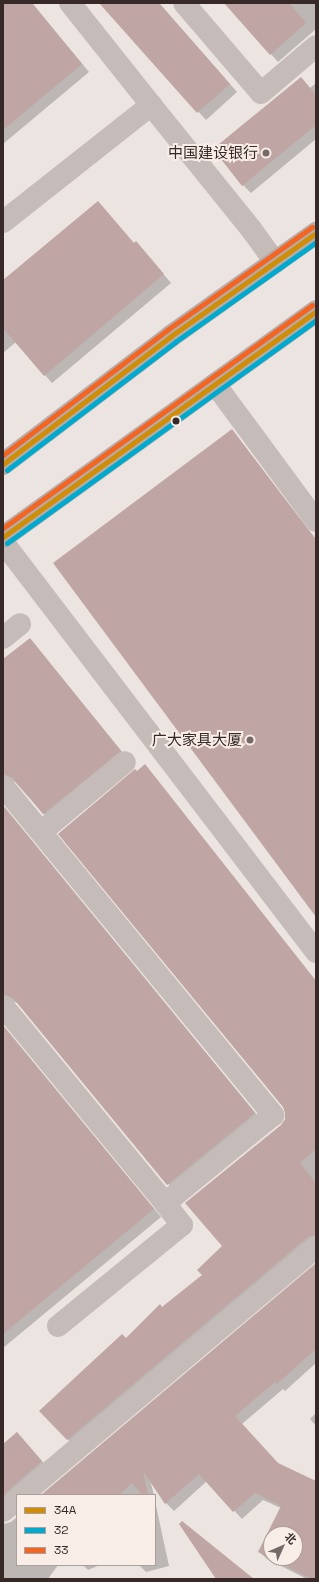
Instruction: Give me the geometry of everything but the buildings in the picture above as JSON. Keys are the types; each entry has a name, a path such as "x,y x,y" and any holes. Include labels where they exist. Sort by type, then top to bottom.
{"main road":[{"path":"3,464 171,336 316,233"},
{"path":"3,537 316,311"}],"street":[{"path":"70,3 251,229 275,262"},
{"path":"184,3 261,93 316,46"},
{"path":"3,222 151,105"},
{"path":"215,384 316,521"},
{"path":"3,542 316,952"},
{"path":"3,638 20,624"},
{"path":"40,832 125,762"},
{"path":"3,786 273,1115 165,1203"},
{"path":"3,1006 182,1225 58,1326"},
{"path":"23,1494 316,1247"},
{"path":"3,1511 16,1501"}],"transit line":[{"name":"33","path":"3,455 167,330 312,227"},
{"name":"34A","path":"3,464 171,336 316,233"},
{"name":"32","path":"7,470 175,342 316,242"},
{"name":"33","path":"3,528 312,305"},
{"name":"34A","path":"3,537 316,311"},
{"name":"32","path":"7,543 316,320"}],"place":[{"name":"中国建设银行","path":"266,153"},
{"name":"广大家具大厦","path":"250,740"}]}
